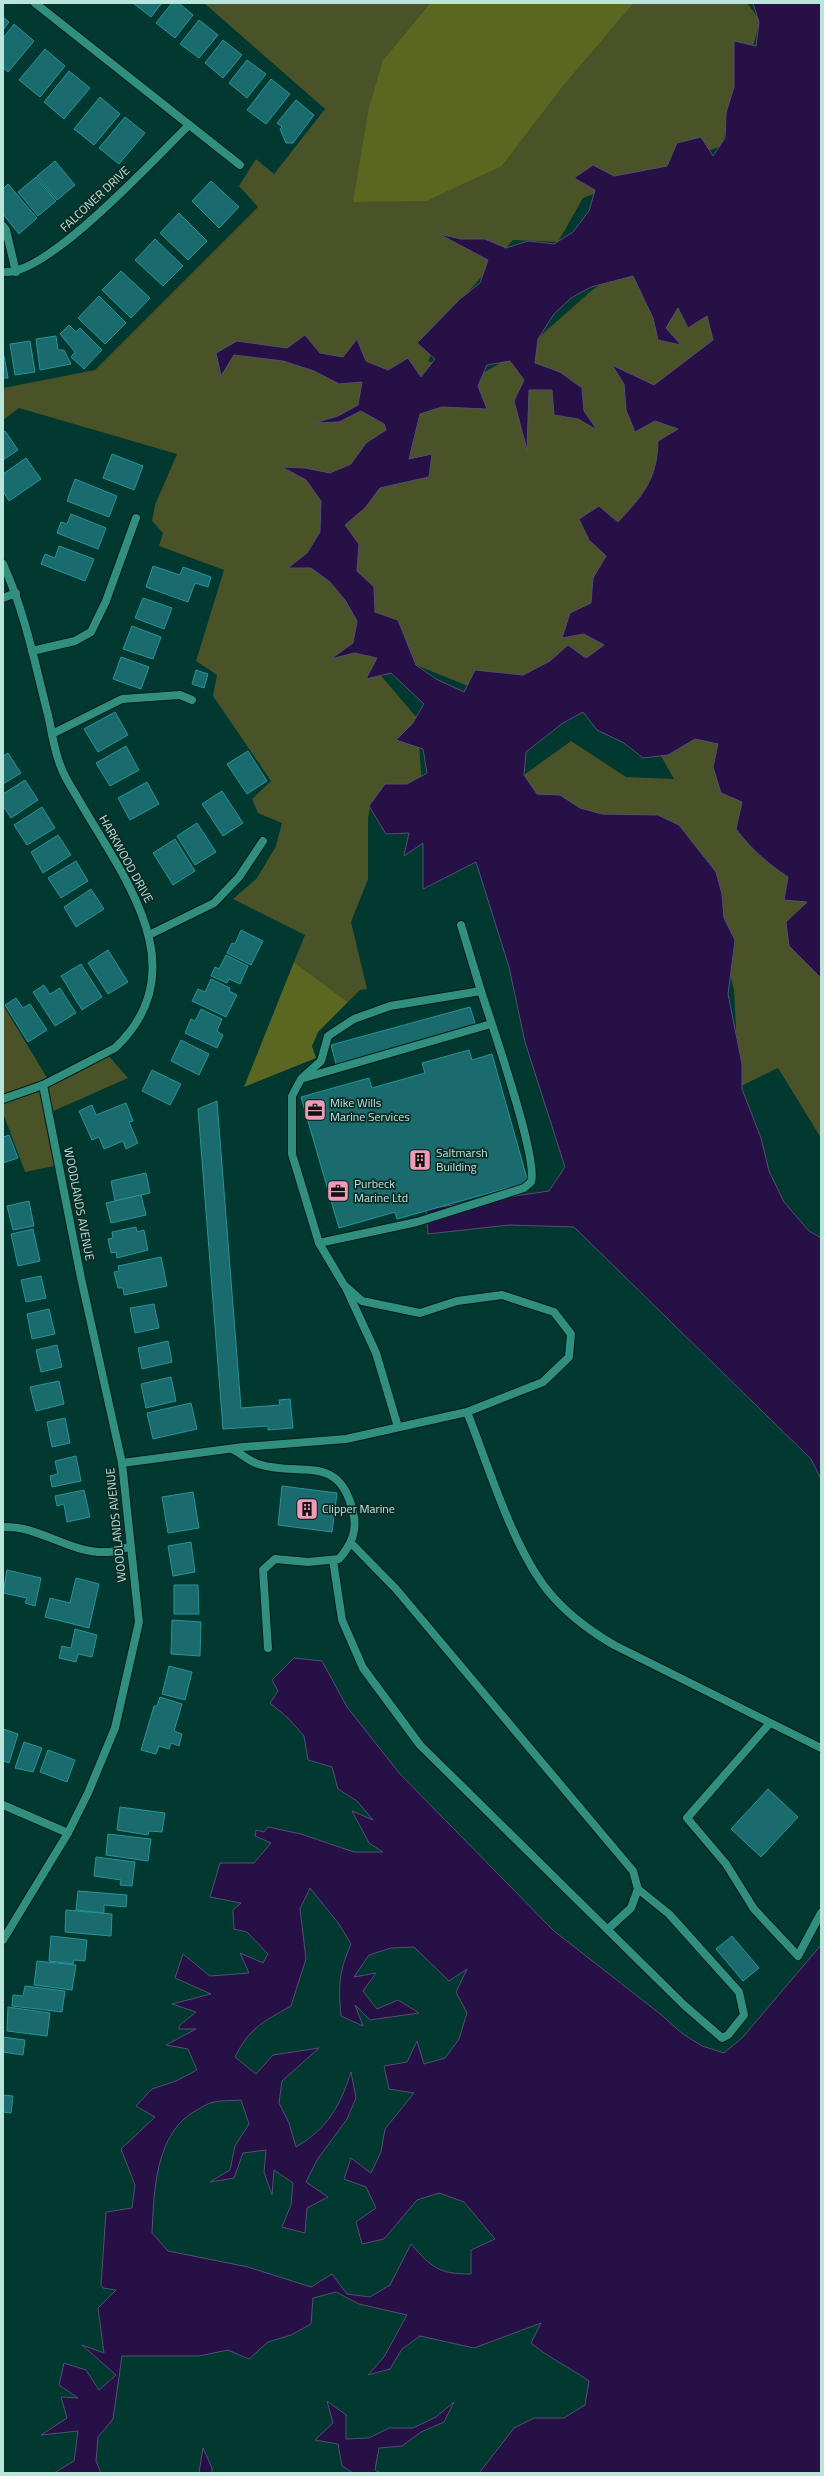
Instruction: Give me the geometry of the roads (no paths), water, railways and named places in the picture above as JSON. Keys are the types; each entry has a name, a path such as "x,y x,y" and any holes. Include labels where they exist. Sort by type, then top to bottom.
{"street":[{"path":"35,3 240,166"},
{"name":"FALCONER DRIVE","path":"6,272 16,272 35,263 71,239 189,125"},
{"path":"3,226 6,230 16,272"},
{"path":"32,651 75,641 91,632 106,601 136,518"},
{"name":"HARKWOOD DRIVE","path":"3,564 16,593 61,768 138,904 150,935 154,977 146,1003 125,1039 115,1048 43,1085 3,1099"},
{"path":"3,598 16,593"},
{"path":"52,734 122,699 180,695 192,700"},
{"path":"150,935 214,903 239,877 263,841"},
{"path":"319,1243 417,1222 524,1188 531,1182 533,1169 492,1024 461,925"},
{"path":"398,1427 376,1352 344,1285 319,1243 292,1154 292,1096 301,1079 321,1061 328,1036 354,1019 390,1006 481,991"},
{"path":"301,1079 492,1024"},
{"name":"WOODLANDS AVENUE","path":"3,1940 68,1833 88,1793 114,1728 139,1622 122,1463 81,1278 43,1085"},
{"path":"122,1463 232,1449 346,1439 467,1412 543,1382 569,1357 571,1334 554,1312 502,1295 457,1301 420,1313 362,1301 344,1285"},
{"path":"467,1412 508,1518 528,1562 549,1592 594,1634 769,1724 821,1748"},
{"path":"232,1449 258,1464 317,1470 334,1476 349,1494 355,1519 352,1544 339,1559 308,1562 275,1559 263,1570 268,1648"},
{"path":"3,1527 17,1526 73,1547 106,1552 130,1547"},
{"path":"333,1560 342,1620 360,1661 416,1739 546,1871 608,1929 684,2004 722,2038 728,2035 744,2015 738,1992 668,1914 638,1889 633,1871 396,1589 352,1544"},
{"path":"769,1724 687,1818 726,1864 754,1909 798,1956 821,1913"},
{"path":"3,1805 68,1833"},
{"path":"608,1929 631,1908 638,1889"}],"place":[{"name":"Mike Wills Marine Services","path":"315,1110"},
{"name":"Saltmarsh Building","path":"420,1160"},
{"name":"Purbeck Marine Ltd","path":"338,1191"},
{"name":"Clipper Marine","path":"307,1509"}]}
